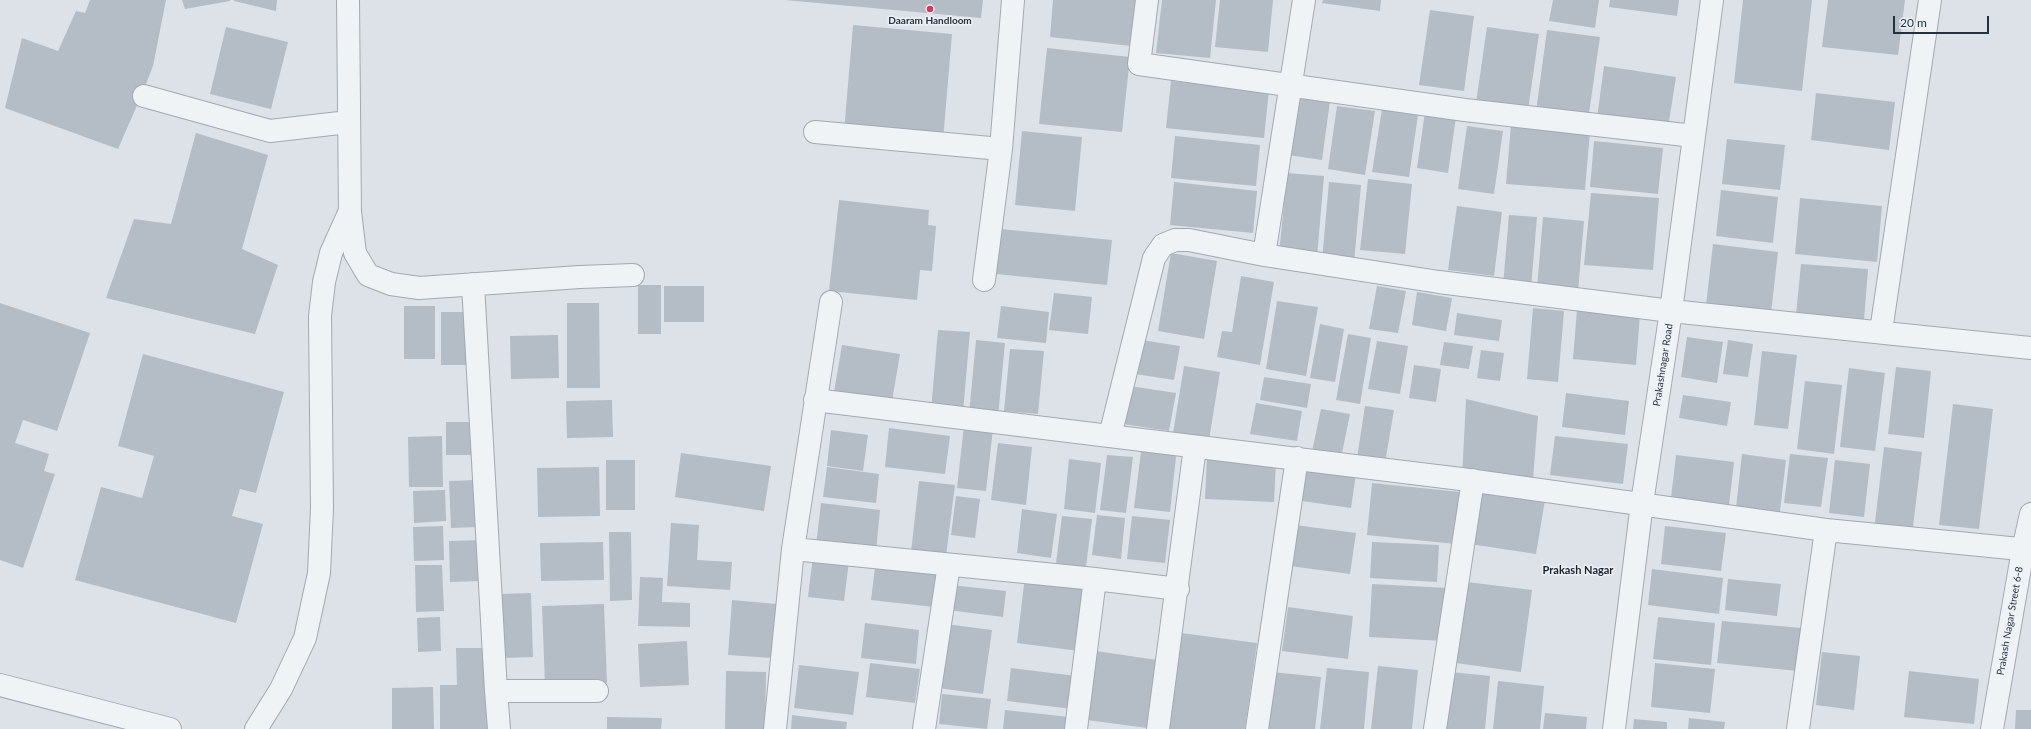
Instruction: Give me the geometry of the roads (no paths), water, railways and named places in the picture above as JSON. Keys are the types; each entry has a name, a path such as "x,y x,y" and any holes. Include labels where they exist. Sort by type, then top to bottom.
{"street":[{"path":"348,0 350,212 354,253 368,275 391,284 419,288 580,277 633,275"},
{"path":"984,280 1001,149 1013,0"},
{"path":"1148,0 1139,64 1465,110 1694,136"},
{"path":"1264,255 1304,0"},
{"name":"Prakashnagar Road","path":"1614,729 1642,504 1671,311 1712,0"},
{"path":"1882,331 1930,0"},
{"path":"144,96 270,131 348,122"},
{"path":"815,132 1001,149"},
{"path":"256,729 281,689 305,638 319,573 322,508 320,316 324,282 331,253 350,212"},
{"path":"1110,436 1154,258 1163,246 1175,240 1189,240 1264,255 1439,282 1671,311 1882,331 2031,348"},
{"path":"474,284 499,729"},
{"path":"776,729 793,549 831,302"},
{"path":"815,400 1473,480 1826,530 2027,550"},
{"path":"1158,729 1178,589 1195,447"},
{"path":"1257,729 1297,458"},
{"path":"1436,729 1473,480"},
{"name":"Prakash Nagar Street 6-8","path":"1992,729 2027,550 2031,514"},
{"path":"1798,729 1826,530"},
{"path":"793,549 1095,579 1178,589"},
{"path":"924,729 949,565"},
{"path":"1076,729 1095,579"},
{"path":"0,685 170,729"},
{"path":"496,691 596,691"}],"place":[{"name":"Daaram Handloom","path":"930,9"}],"district":[{"name":"Prakash Nagar","path":"1578,570"}]}
